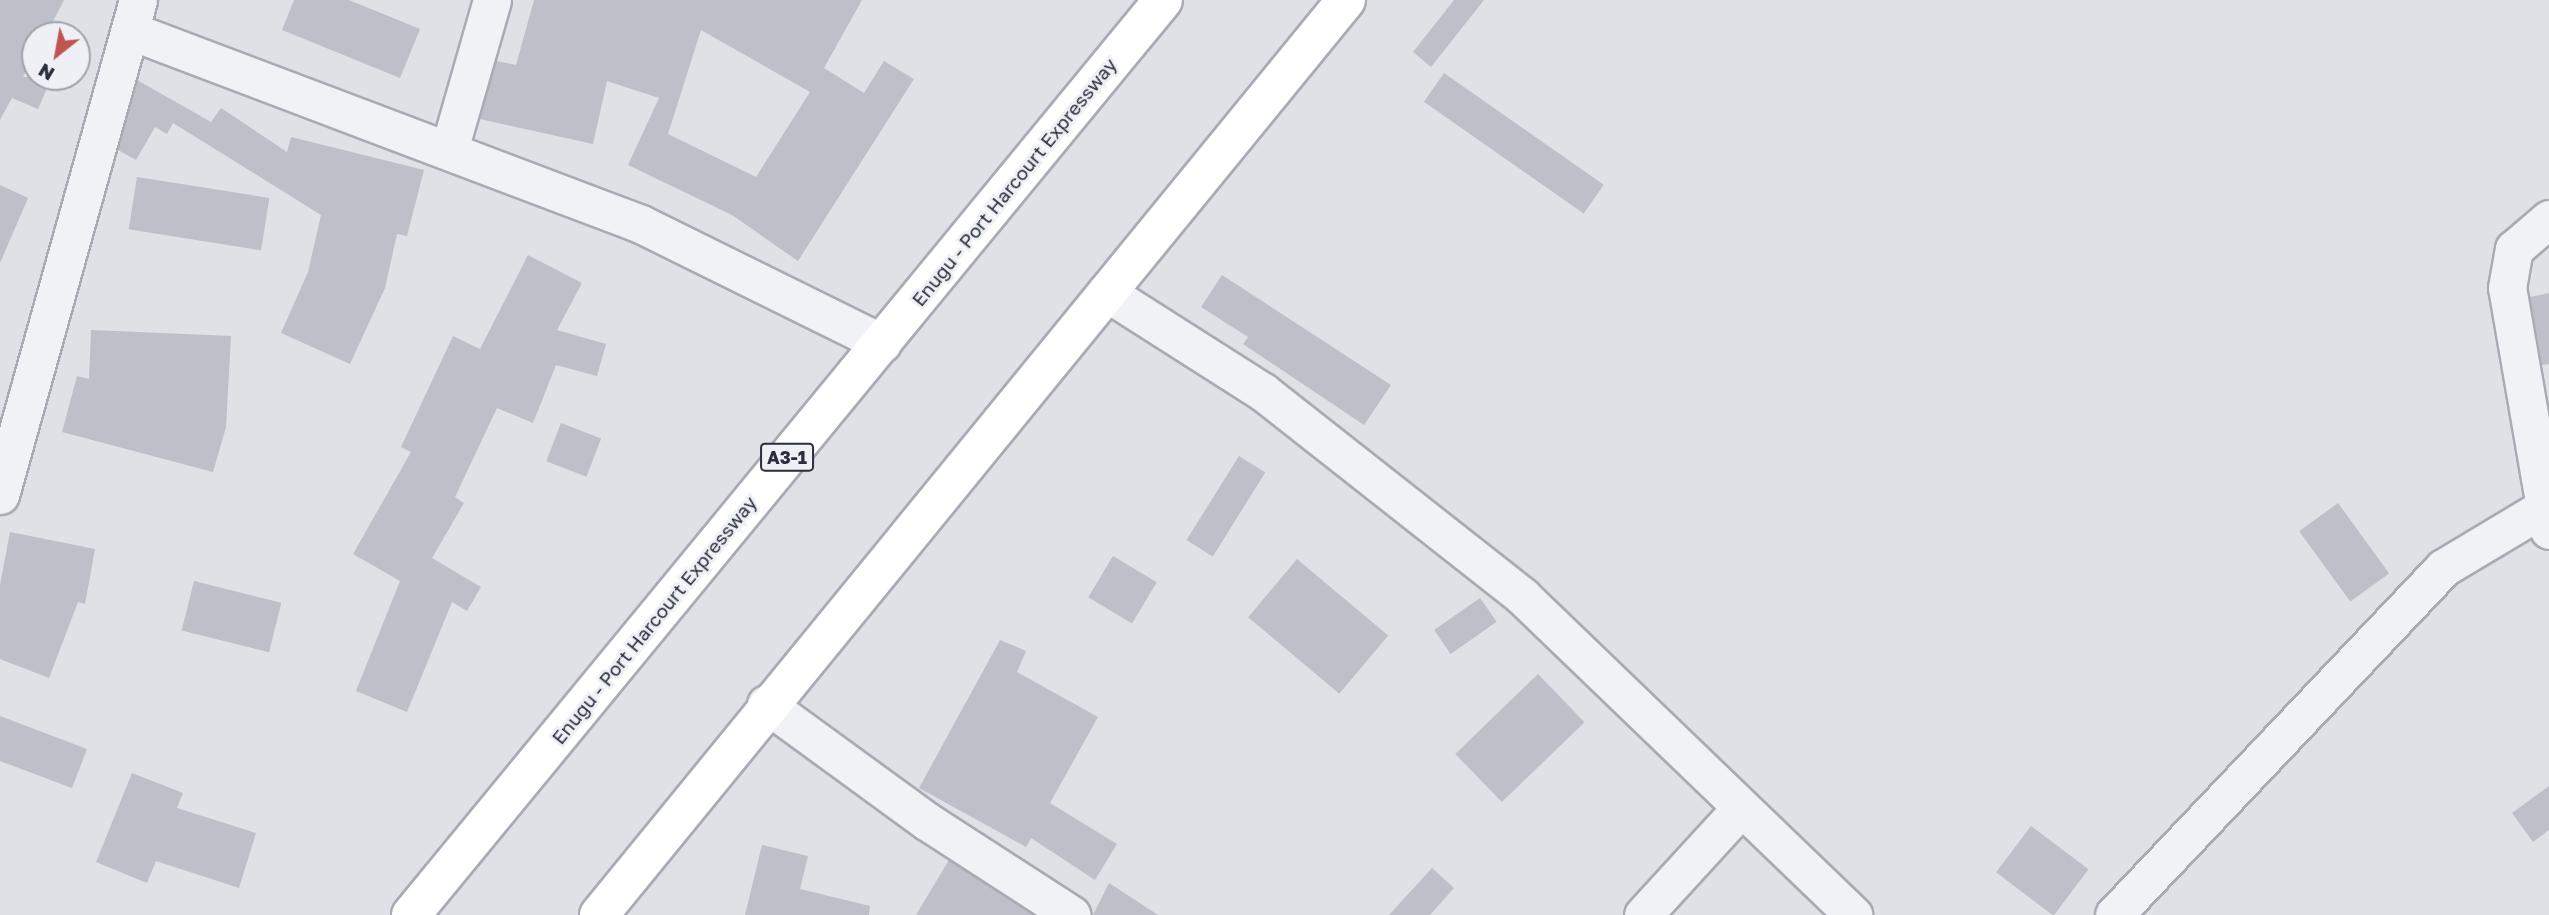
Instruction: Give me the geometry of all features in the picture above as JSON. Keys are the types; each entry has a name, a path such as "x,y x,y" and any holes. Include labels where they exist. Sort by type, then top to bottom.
{"highway":[{"name":"Enugu - Port Harcourt Expressway","path":"411,915 1163,0"},
{"path":"599,915 766,704 1346,0"}],"street":[{"path":"449,150 492,0"},
{"path":"0,495 135,16 449,150 642,224 882,343"},
{"path":"2114,915 2442,568 2547,520 2507,288 2514,249 2549,219"},
{"path":"1106,292 1264,392 1522,596 1740,809 1854,915"},
{"path":"766,704 928,822 1072,915"},
{"path":"1643,915 1740,809"}],"building":[{"path":"0,0 64,0 53,21 21,21 21,91 46,91 38,109 12,98 0,120"},
{"path":"294,0 349,0 420,29 400,78 282,30"},
{"path":"534,0 862,0 824,68 864,93 884,61 914,79 798,261 732,215 628,165 659,98 607,81 593,144 480,119 496,61 516,65","holes":["701,30 810,92 756,177 668,134"]},
{"path":"1454,0 1484,0 1431,67 1413,52"},
{"path":"1444,73 1604,185 1584,214 1424,102"},
{"path":"137,80 211,122 221,108 287,152 291,137 424,170 407,236 397,234 385,288 350,364 281,333 308,272 321,215 173,123 167,134 155,127 136,160 118,150"},
{"path":"137,177 269,198 261,250 129,229"},
{"path":"0,185 28,198 0,263"},
{"path":"528,255 582,283 557,330 606,344 597,376 556,365 533,423 497,408 455,497 464,503 432,558 481,587 467,611 452,602 407,712 356,691 400,581 353,554 411,452 401,447 453,336 480,349"},
{"path":"1222,275 1391,385 1364,425 1243,344 1248,337 1201,307"},
{"path":"2549,293 2549,364 2542,365 2530,297"},
{"path":"91,330 231,336 226,427 213,472 62,432 77,376 89,379"},
{"path":"561,423 601,438 586,477 546,461"},
{"path":"1239,456 1265,472 1213,556 1187,540"},
{"path":"2338,503 2389,573 2350,602 2299,531"},
{"path":"10,532 95,549 85,604 78,602 49,678 0,659 0,585"},
{"path":"1113,556 1157,582 1132,623 1088,597"},
{"path":"1297,559 1388,635 1339,694 1248,617"},
{"path":"194,581 281,603 269,652 182,630"},
{"path":"1480,598 1497,622 1451,654 1434,630"},
{"path":"1000,640 1026,651 1017,672 1098,717 1050,803 1117,844 1095,880 1031,838 1026,847 919,788"},
{"path":"1538,674 1585,722 1502,802 1455,754"},
{"path":"0,716 87,749 72,788 0,761"},
{"path":"132,773 183,793 177,808 256,833 239,888 156,861 147,883 96,862"},
{"path":"2549,786 2549,830 2533,842 2512,813"},
{"path":"2031,826 2089,869 2054,915 1996,872"},
{"path":"762,845 808,856 800,889 870,906 869,915 745,915"},
{"path":"949,860 1033,915 916,915"},
{"path":"1432,868 1454,888 1430,915 1389,915"},
{"path":"1109,883 1158,915 1093,915"}]}
